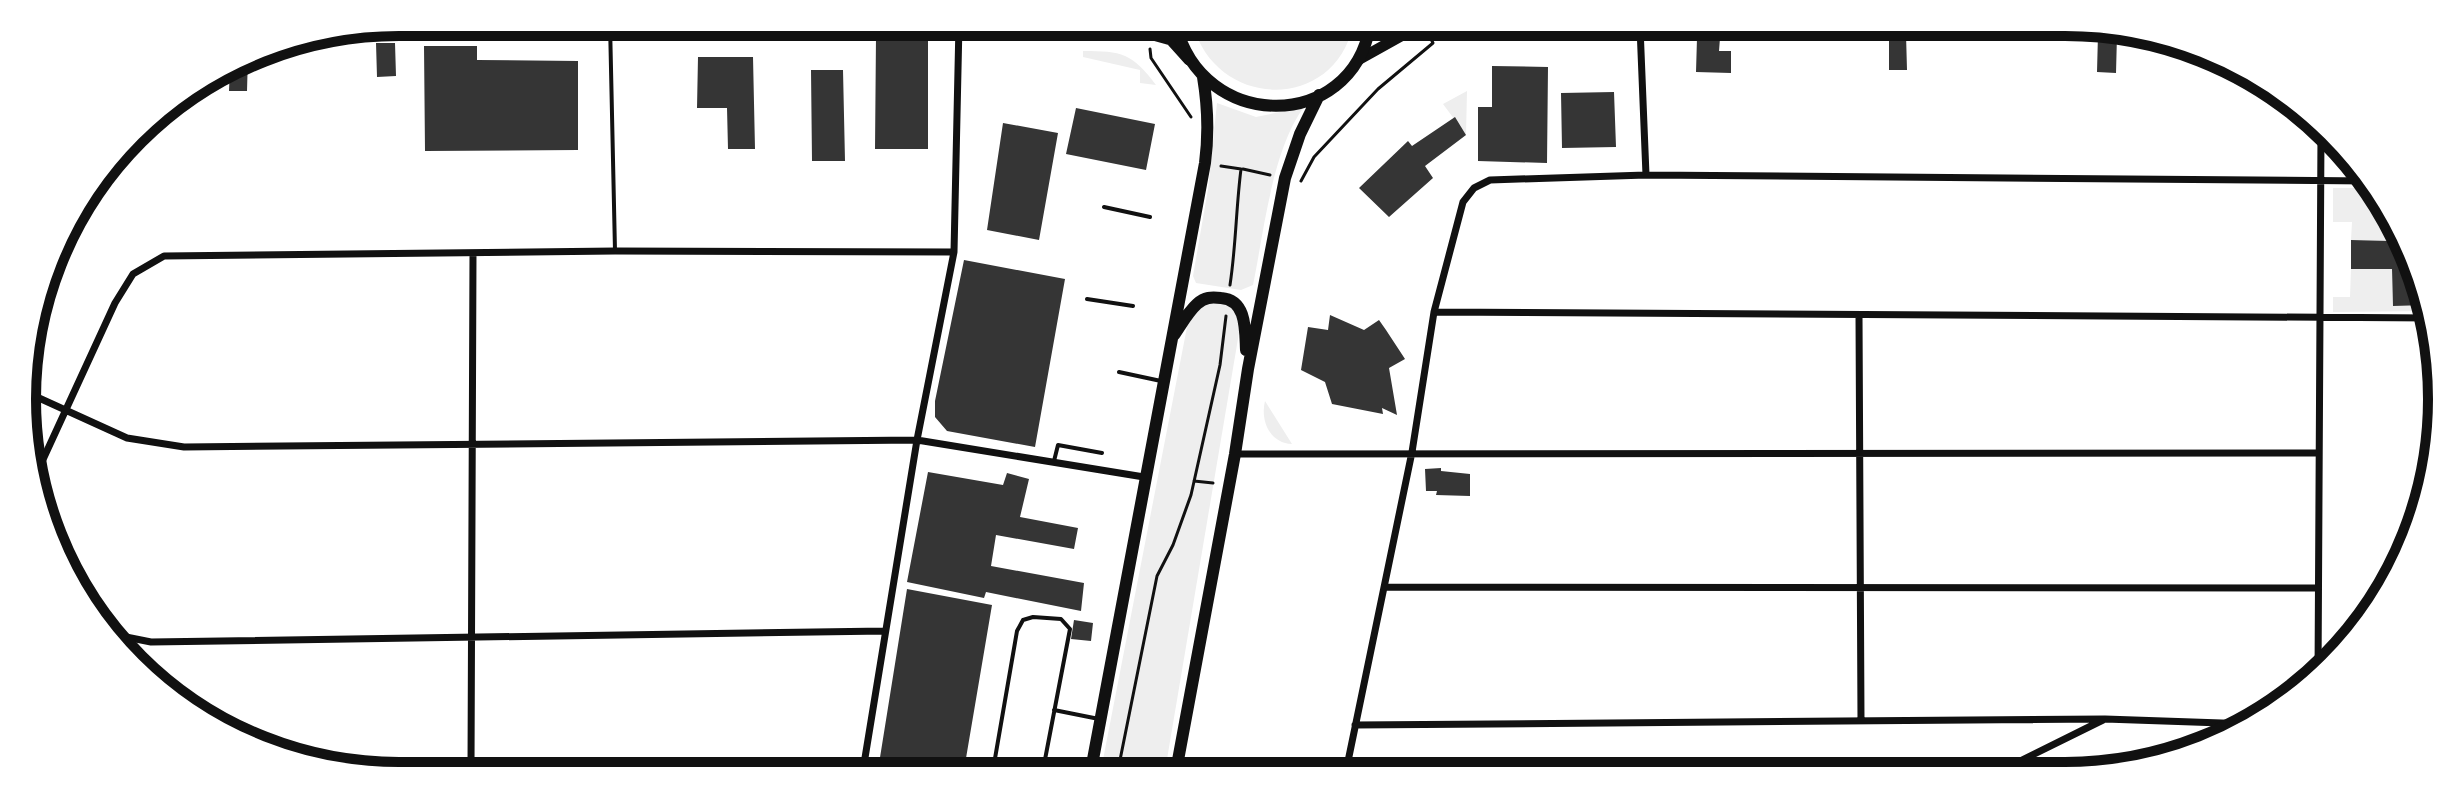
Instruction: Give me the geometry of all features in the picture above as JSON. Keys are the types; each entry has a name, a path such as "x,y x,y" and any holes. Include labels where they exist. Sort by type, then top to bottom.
{"main road":[{"path":"1160,36 1171,40 1203,77 1229,95 1258,105 1279,106 1319,95 1341,80 1358,60 1366,36"},
{"path":"1179,36 1190,60"},
{"path":"1358,60 1413,36"},
{"path":"1092,762 1205,163 1209,134 1203,77"},
{"path":"1178,762 1285,178 1300,134 1319,95"},
{"path":"1172,338 1196,304 1208,297 1228,298 1236,303 1243,314 1248,369"}],"street":[{"path":"864,762 917,440 954,252 959,36"},
{"path":"1640,36 1646,175"},
{"path":"2318,660 2321,141"},
{"path":"1348,762 1412,452 1434,312 1463,202 1474,188 1490,180 1646,175 2355,181"},
{"path":"42,462 115,303 133,274 164,256 615,251 954,252"},
{"path":"471,762 473,253"},
{"path":"1434,312 2419,318"},
{"path":"1859,315 1861,721"},
{"path":"36,397 127,438 184,447 917,440 1144,477"},
{"path":"1235,454 2318,453"},
{"path":"1385,587 2317,588"},
{"path":"125,637 151,642 885,631"},
{"path":"1355,725 2105,719 2229,723"},
{"path":"2018,762 2105,719"}],"lane":[{"path":"610,36 615,251"},
{"path":"1104,207 1150,217"},
{"path":"1087,299 1133,306"},
{"path":"1119,372 1163,381"},
{"path":"1054,462 1058,445 1102,453"},
{"path":"994,762 1017,631 1023,620 1033,617 1061,619 1070,629 1044,762"},
{"path":"1054,710 1100,719"}],"path":[{"path":"1150,36 1151,58 1191,118"},
{"path":"1205,163 1303,182 1314,157 1378,89 1433,43 1428,36"},
{"path":"1120,762 1157,576 1173,545 1194,481 1220,365 1237,244 1235,216 1241,169"},
{"path":"1194,481 1216,484"}],"shaded area":[{"path":"1198,36 1349,36 1341,54 1323,74 1300,86 1274,90 1248,85 1225,73 1206,53"},
{"path":"1083,51 1125,56 1140,66 1156,85 1140,83 1140,70 1083,57"},
{"path":"1467,91 1466,135 1443,104"},
{"path":"1217,103 1256,117 1304,107 1293,125 1277,168 1253,285 1241,290 1196,283 1193,276 1208,189"},
{"path":"2333,188 2360,188 2390,241 2351,240 2352,222 2333,222"},
{"path":"2351,269 2392,269 2393,305 2416,305 2417,311 2333,312 2333,297 2350,297"},
{"path":"1222,301 1236,310 1241,321 1167,762 1103,762 1188,322 1203,302"},
{"path":"1265,401 1292,444 1278,440 1268,430 1264,416"}],"building":[{"path":"876,36 928,37 928,149 875,149"},
{"path":"1889,36 1906,36 1907,70 1889,70"},
{"path":"1697,38 1720,38 1719,51 1731,51 1731,73 1696,72"},
{"path":"2098,38 2117,40 2116,73 2097,72"},
{"path":"376,43 395,43 396,76 377,77"},
{"path":"424,46 477,46 477,60 578,61 578,150 425,151"},
{"path":"698,57 753,57 755,149 728,149 727,108 697,108"},
{"path":"1492,66 1548,67 1547,163 1478,161 1478,107 1492,107"},
{"path":"248,69 247,91 229,91 230,78"},
{"path":"811,70 843,70 845,161 812,161"},
{"path":"1614,92 1616,147 1562,148 1561,93"},
{"path":"1076,108 1155,124 1146,170 1066,154"},
{"path":"1455,117 1466,135 1425,166 1433,178 1389,217 1359,188 1408,141 1412,146"},
{"path":"1003,123 1058,133 1039,240 987,230"},
{"path":"2390,236 2416,305 2393,306 2392,269 2351,269 2351,240 2390,241"},
{"path":"964,260 1065,279 1035,447 947,431 935,417 935,401"},
{"path":"1330,315 1364,330 1379,320 1386,330 1405,359 1389,368 1397,415 1382,408 1383,414 1332,404 1325,382 1301,370 1308,327 1328,330"},
{"path":"1441,468 1441,471 1470,474 1470,496 1436,495 1437,491 1426,491 1425,469"},
{"path":"928,472 1003,485 1007,473 1029,479 1020,517 1078,528 1074,549 996,535 991,566 1084,583 1081,611 986,592 984,598 907,582"},
{"path":"907,589 992,605 965,762 879,762"},
{"path":"1074,620 1093,623 1091,641 1071,639"}]}
